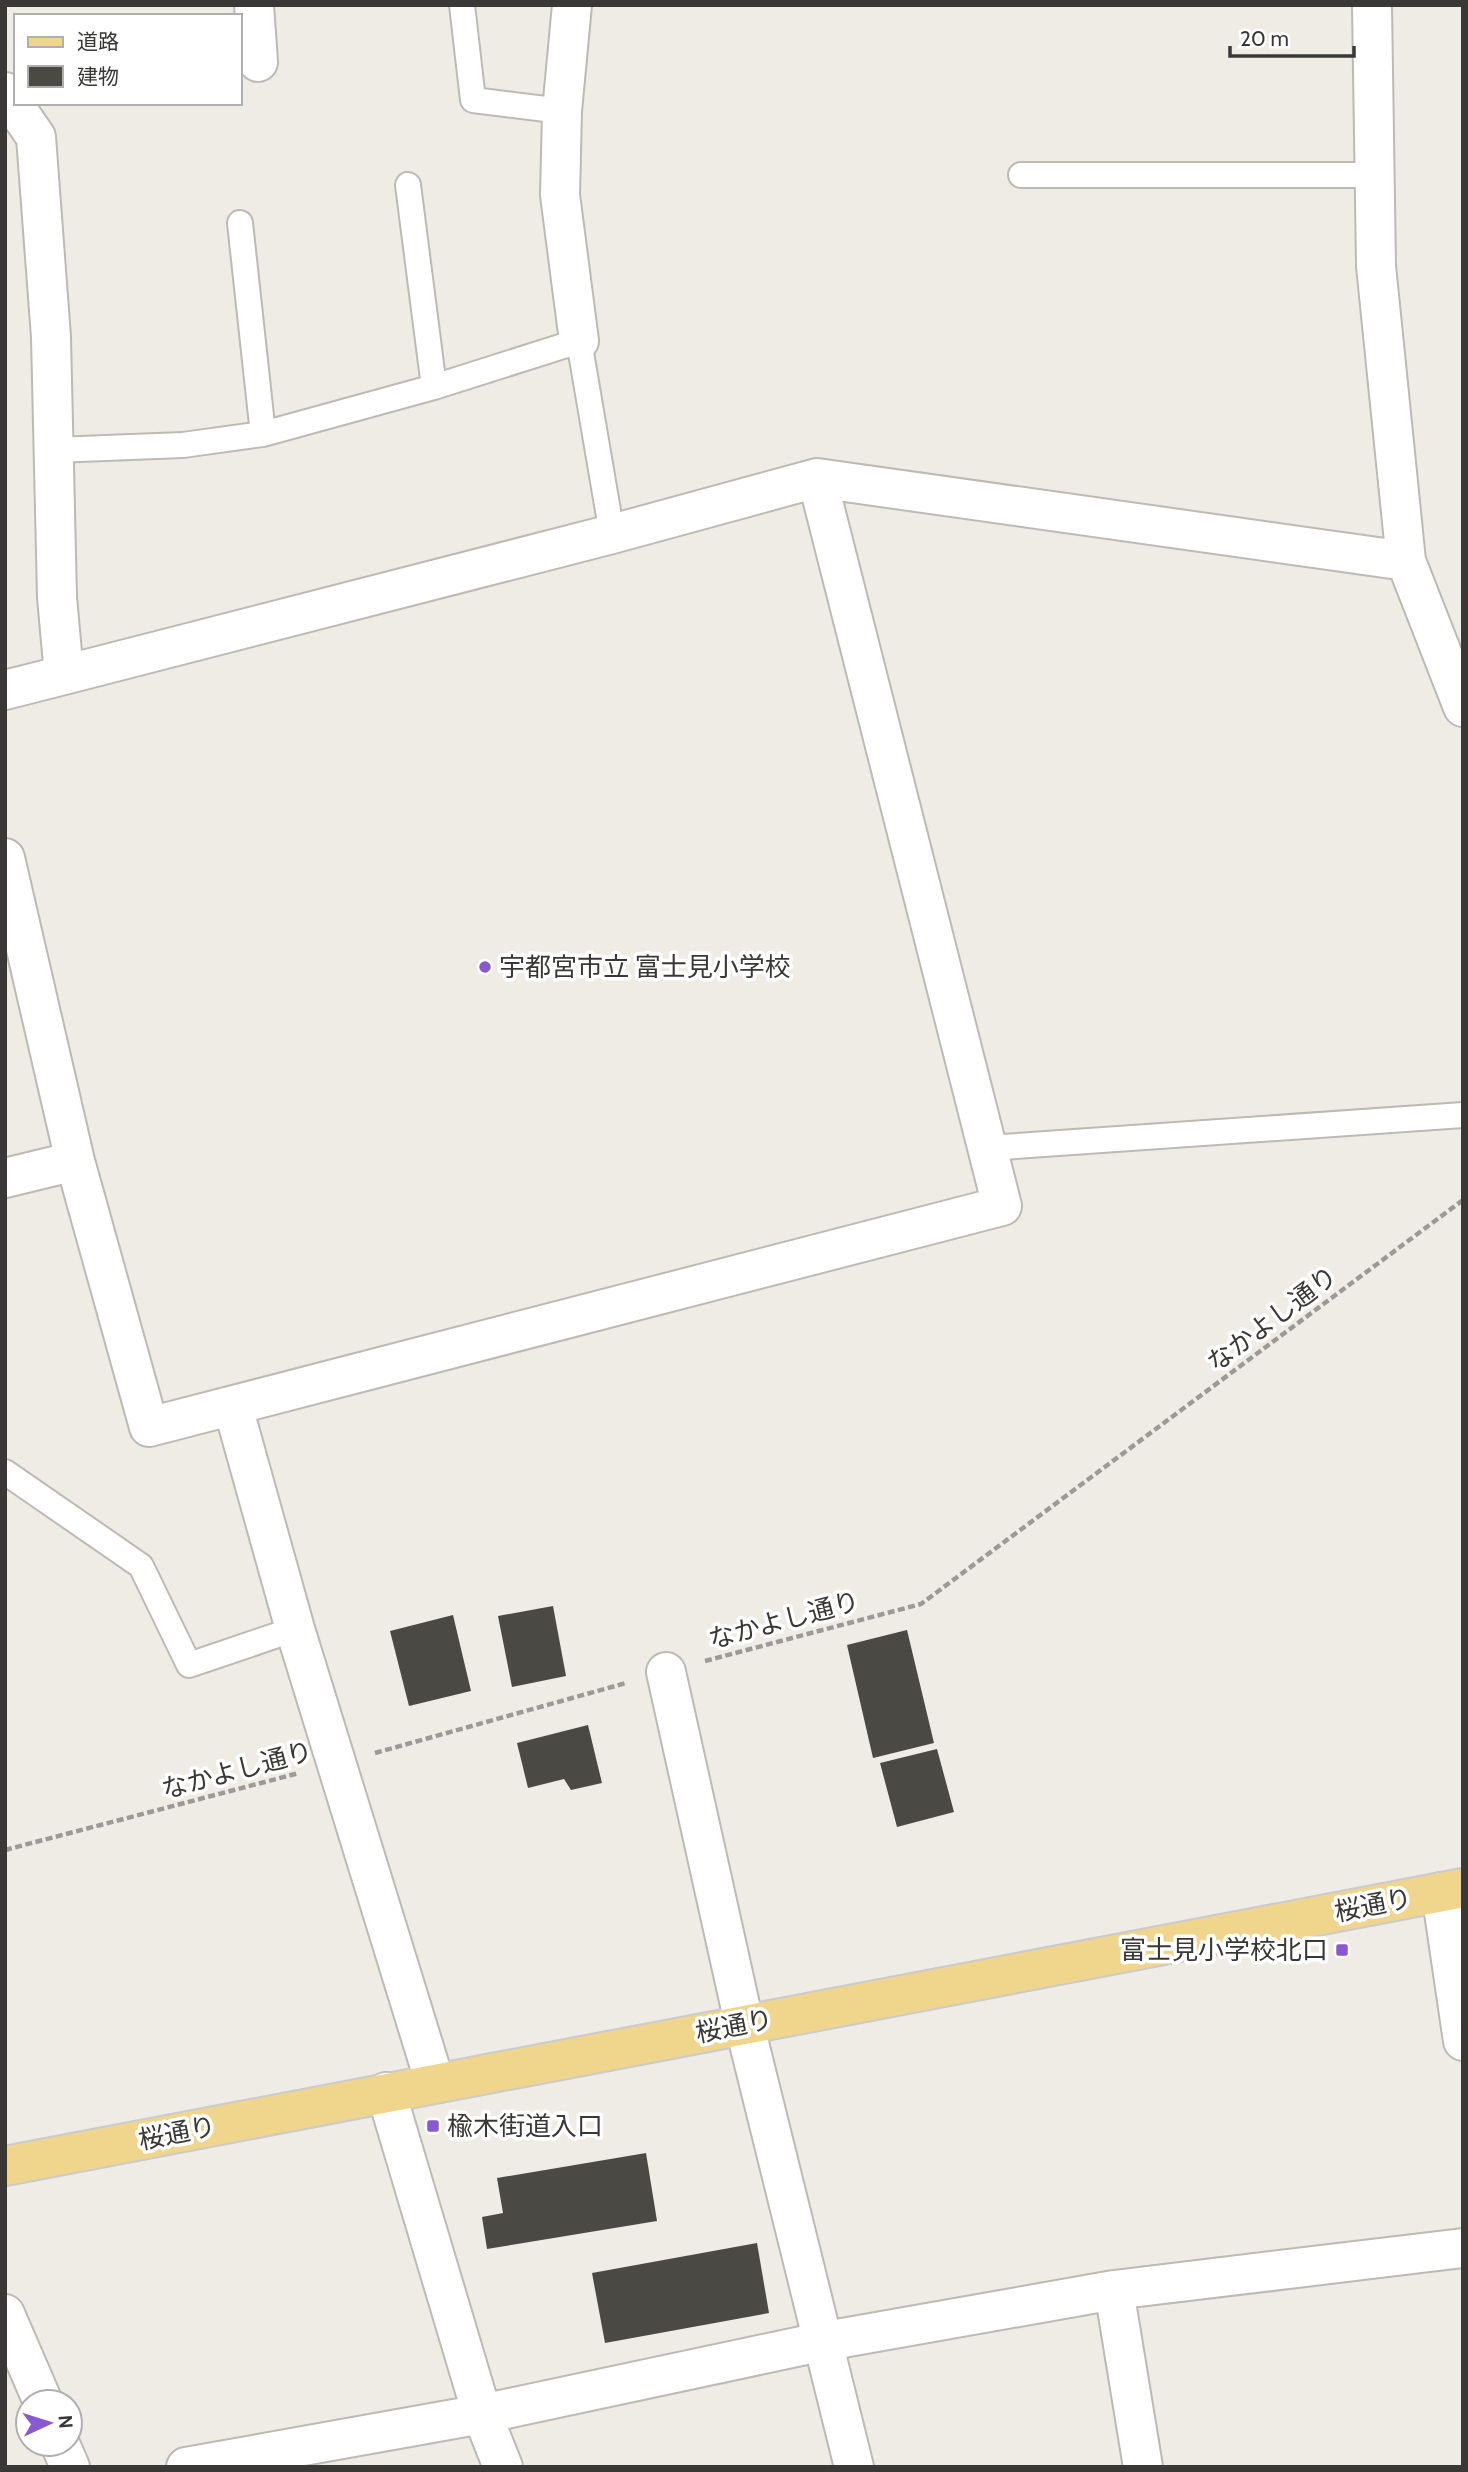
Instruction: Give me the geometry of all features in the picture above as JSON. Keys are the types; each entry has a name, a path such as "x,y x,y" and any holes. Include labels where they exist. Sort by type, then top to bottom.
{"main road":[{"name":"桜通り","path":"5,2166 1452,1890"}],"street":[{"path":"254,5 258,62"},
{"path":"572,5 562,111 560,195 579,341"},
{"path":"1372,5 1377,266 1406,561 1463,707"},
{"path":"5,92 36,137 51,337 57,597 64,676"},
{"path":"5,690 612,534 817,478 1406,561"},
{"path":"5,858 75,1161 149,1427 233,1408 1002,1206 817,478"},
{"path":"5,1178 75,1161"},
{"path":"233,1408 295,1629 435,2083"},
{"path":"666,1672 744,2023 820,2342 853,2467"},
{"path":"1452,1890 1463,2041"},
{"path":"386,2092 482,2414 503,2467"},
{"path":"186,2467 482,2414 820,2342 1114,2290 1463,2248"},
{"path":"1114,2290 1143,2467"},
{"path":"5,2314 37,2388"}],"lane":[{"path":"462,5 473,100 562,111"},
{"path":"1021,175 1374,174"},
{"path":"408,185 434,387"},
{"path":"240,223 263,434"},
{"path":"54,450 183,445 263,434 434,387 579,341 612,534"},
{"path":"989,1148 1463,1115"},
{"path":"5,1472 141,1566 189,1665 295,1629"}],"path":[{"name":"なかよし通り","path":"5,1850 336,1764 921,1604 1463,1200"}],"building":[{"path":"553,1606 566,1676 512,1687 498,1616"},
{"path":"453,1615 471,1691 409,1706 390,1631"},
{"path":"907,1630 934,1743 873,1758 847,1645"},
{"path":"588,1725 602,1783 571,1790 564,1779 528,1788 517,1743"},
{"path":"937,1749 954,1812 897,1827 880,1763"},
{"path":"646,2153 657,2221 487,2249 482,2217 503,2213 497,2178"},
{"path":"757,2243 769,2313 605,2343 592,2273"}],"place":[{"name":"宇都宮市立 富士見小学校","path":"485,967"},
{"name":"富士見小学校北口","path":"1342,1950"},
{"name":"楡木街道入口","path":"433,2126"}]}
